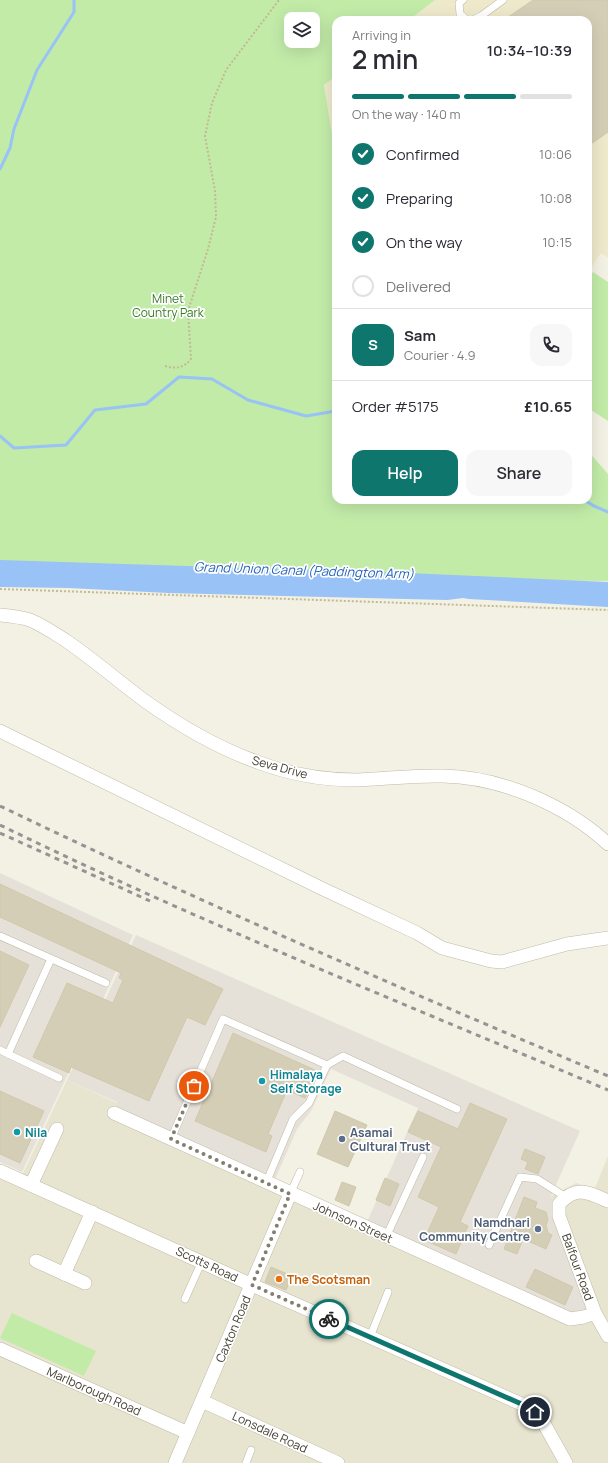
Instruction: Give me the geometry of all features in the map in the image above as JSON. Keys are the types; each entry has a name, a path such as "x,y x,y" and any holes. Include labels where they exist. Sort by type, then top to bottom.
{"street":[{"name":"Seva Drive","path":"0,615 21,618 41,626 73,646 170,718 235,753 260,763 292,772 338,779 355,780 445,776 490,782 520,790 546,802 582,823 608,844"},
{"path":"0,731 323,889 417,933 442,948 491,961 502,962 567,944 608,938"},
{"name":"Johnson Street","path":"114,1113 290,1194 570,1319 584,1317 595,1313"},
{"path":"31,1185 57,1129"},
{"name":"Scotts Road","path":"0,1171 202,1261 252,1285 526,1406 535,1412 542,1420 566,1463"},
{"path":"566,1197 576,1192 587,1192 608,1201"},
{"name":"Caxton Road","path":"175,1463 290,1194"},
{"name":"Balfour Road","path":"566,1197 559,1204 559,1216 595,1313 608,1336"},
{"path":"64,1274 92,1212"},
{"path":"36,1261 85,1284"},
{"name":"Marlborough Road","path":"0,1348 188,1433"},
{"name":"Lonsdale Road","path":"202,1401 338,1463"}],"lane":[{"path":"462,16 460,14 459,3 463,0"},
{"path":"481,16 503,0"},
{"path":"0,936 106,983"},
{"path":"8,1054 51,959"},
{"path":"171,1139 223,1019 327,1065"},
{"path":"0,1050 59,1078"},
{"path":"266,1183 293,1119 309,1103 327,1065 343,1056 457,1109"},
{"path":"386,1237 423,1157"},
{"path":"290,1194 300,1172"},
{"path":"489,1245 520,1177 537,1179 566,1197"},
{"path":"185,1299 202,1261"},
{"path":"370,1337 388,1292"},
{"path":"246,1463 251,1450"}],"path":[{"path":"165,366 176,369 187,364 191,358 188,311 208,250 216,217 215,191 205,136 212,103 226,70 279,0"},
{"path":"0,589 608,610"}],"shaded area":[{"path":"435,0 608,0 608,258 601,253 592,266 592,16 414,16"},
{"path":"332,79 332,134 324,85"},
{"path":"0,873 133,935 22,1172 0,1162"},
{"path":"136,935 580,1131 551,1196 590,1308 568,1314 366,1224 418,1108 331,1069 311,1111 297,1129 274,1182 114,1111 117,1102 67,1080"},
{"path":"67,1080 117,1103 114,1110 366,1224 590,1308 551,1196 576,1183 595,1188 608,1156 608,1463 0,1463 0,1176 18,1184","holes":["12,1313 95,1351 84,1376"]}],"green space":[{"name":"Minet Country Park","path":"0,0 435,0 414,16 332,16 332,79 324,85 332,134 332,504 592,504 592,456 608,474 608,581 497,580 0,562"},
{"path":"593,272 608,282 608,421 592,411"},
{"path":"12,1313 96,1351 84,1376 0,1338"}],"water":[{"name":"Grand Union Canal (Paddington Arm)","path":"0,560 408,573 608,582 608,607 463,598 447,600 0,587"}],"building":[{"path":"533,0 608,0 608,132 592,143 592,16 510,16"},
{"path":"0,884 223,989 205,1025 187,1017 149,1101 71,1067 69,1073 33,1057 67,983 113,1003 123,980 119,978 121,973 0,917"},
{"path":"0,951 29,965 0,1027"},
{"name":"Himalaya Self Storage","path":"233,1033 317,1071 305,1098 287,1090 268,1134 272,1136 266,1152 195,1121"},
{"name":"Nila","path":"0,1091 44,1111 20,1163 0,1154"},
{"path":"470,1103 507,1119 460,1222 468,1226 456,1254 424,1240 439,1207 418,1197 441,1147 408,1132 418,1111 458,1129"},
{"name":"Asamai Cultural Trust","path":"335,1111 367,1125 348,1167 317,1154"},
{"path":"525,1149 545,1157 538,1174 525,1169 528,1162 521,1159"},
{"path":"385,1178 399,1184 390,1206 376,1200"},
{"path":"342,1182 356,1187 349,1206 335,1200"},
{"path":"524,1197 537,1202 535,1208 546,1212 548,1220 546,1225 548,1233 552,1235 546,1249 523,1239 517,1254 504,1249"},
{"path":"271,1267 292,1276 286,1290 265,1282"},
{"path":"535,1269 573,1287 565,1305 526,1287"}],"waterway":[{"path":"0,169 10,148 14,129 37,70 74,12 74,0"},
{"path":"0,436 14,448 66,445 95,410 146,404 179,377 212,379 248,400 306,416 332,412"},
{"path":"591,504 608,512"}],"railway":[{"path":"0,806 151,877 302,945 608,1076"},
{"path":"0,825 75,861 226,929 608,1090"},
{"path":"0,833 150,901"}],"way so far":[{"path":"194,1086 171,1139 290,1194 252,1285 329,1319"}],"place":[{"name":"Himalaya Self Storage","path":"262,1081"},
{"name":"Nila","path":"17,1132"},
{"name":"Asamai Cultural Trust","path":"342,1139"},
{"name":"Namdhari Community Centre","path":"538,1229"},
{"name":"The Scotsman","path":"279,1279"}],"route":[{"path":"329,1319 526,1406 535,1412"}]}
